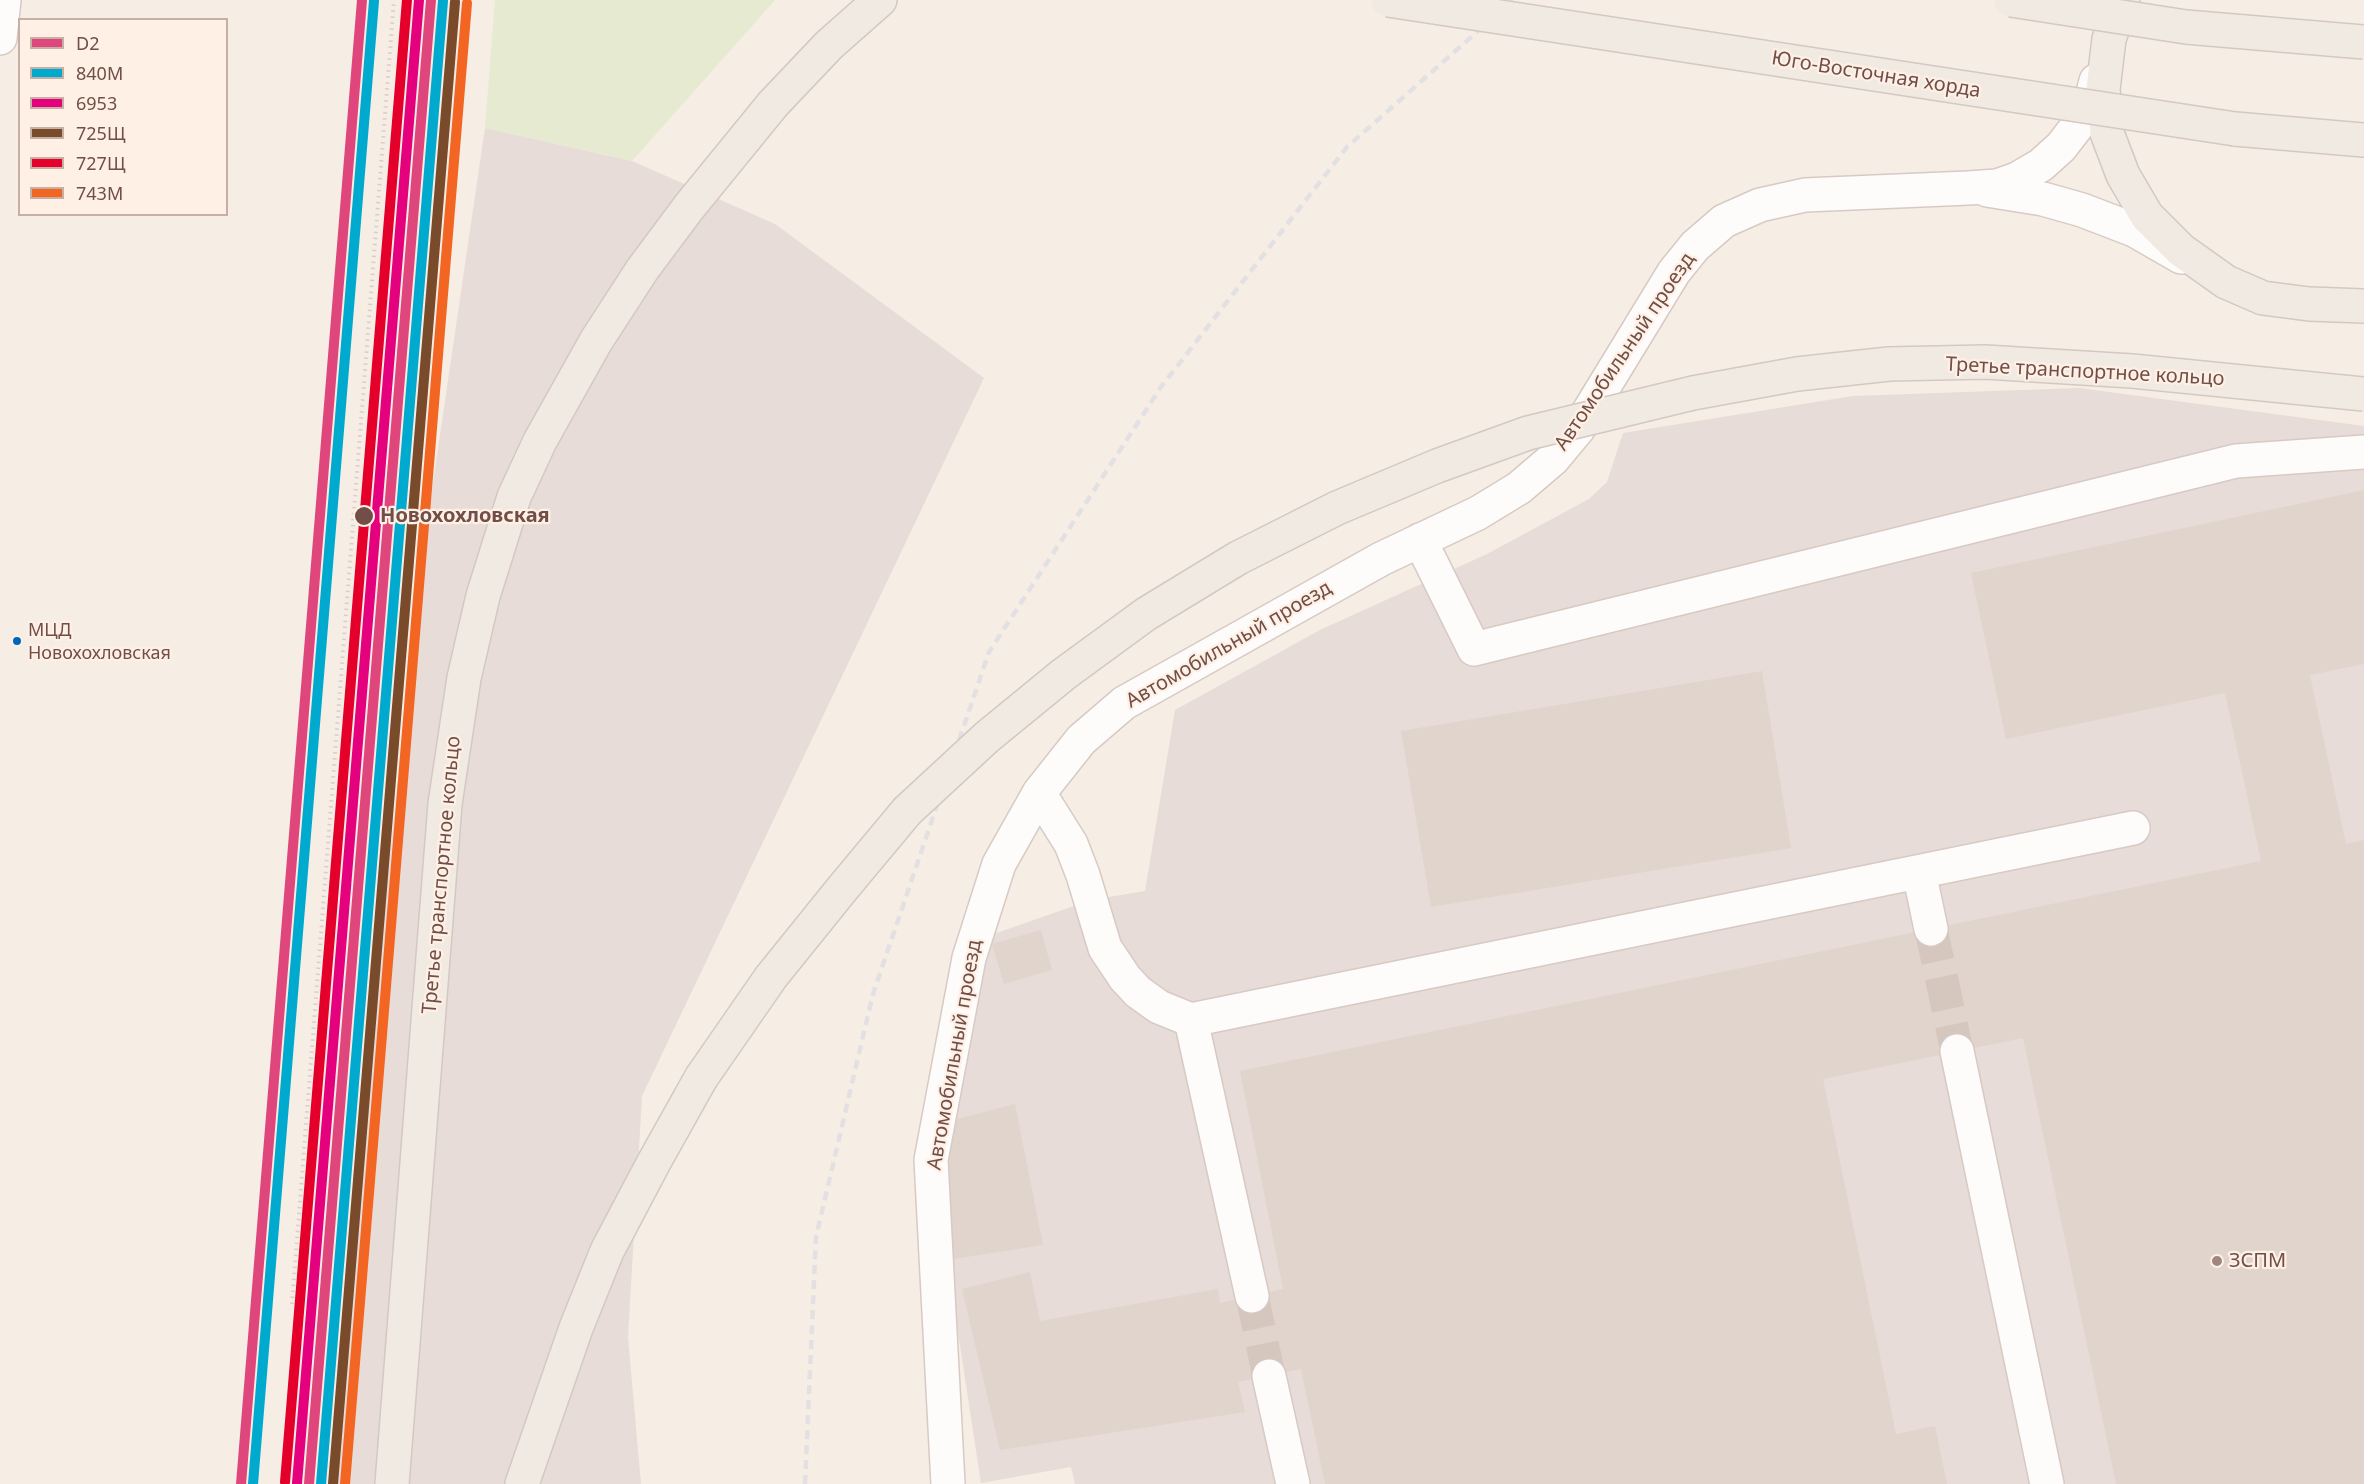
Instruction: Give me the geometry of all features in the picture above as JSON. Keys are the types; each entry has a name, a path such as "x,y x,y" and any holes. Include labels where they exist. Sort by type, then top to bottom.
{"main road":[{"name":"Третье транспортное кольцо","path":"392,1484 445,804 464,678 483,596 514,497 540,441 596,341 642,270 689,207 773,104 829,45 880,0"},
{"name":"Юго-Восточная хорда","path":"1388,0 2235,129 2364,140"},
{"path":"2011,0 2186,27 2364,42"},
{"path":"2123,0 2109,39 2103,89 2107,133 2122,175 2147,216 2181,250 2226,282 2264,298 2309,304 2364,306"},
{"name":"Третье транспортное кольцо","path":"522,1484 576,1328 607,1251 701,1078 771,977 907,812 987,737 1064,674 1146,614 1238,558 1337,508 1437,465 1528,433 1693,393 1797,374 1888,364 1985,362 2132,370 2364,394"}],"street":[{"path":"0,38 4,0"},
{"path":"1968,188 1997,186 2018,179 2041,165 2061,147 2078,125 2092,97 2109,39"},
{"path":"2235,129 2364,152"},
{"path":"1968,188 2043,199 2082,210 2134,230 2226,282"},
{"name":"Автомобильный проезд","path":"948,1484 931,1160 969,958 999,864 1039,793 1081,740 1124,703 1381,559 1478,513 1519,488 1553,459 1578,429 1674,272 1695,246 1724,220 1760,205 1805,195 1968,188"},
{"path":"1420,540 1474,649 2236,461 2364,452"},
{"path":"1039,793 1071,844 1105,948 1125,978 1138,992 1159,1007 1191,1020 2133,828"},
{"path":"1919,872 1931,929"},
{"path":"1191,1020 1252,1296"},
{"path":"1957,1051 2047,1484"},
{"path":"1269,1376 1293,1484"}],"path":[{"path":"292,1304 394,0"}],"shaded area":[{"path":"485,128 632,161 775,224 984,378 642,1096 628,1337 641,1484 333,1484 365,1099 417,592"},
{"path":"2079,388 2364,426 2364,1484 1075,1484 1071,1467 981,1483 950,1280 942,1132 988,936 1091,900 1145,891 1175,710 1320,630 1487,554 1589,499 1607,482 1623,433 1853,396"}],"green space":[{"path":"495,0 775,0 632,161 485,128"}],"building":[{"path":"2364,490 2364,664 2310,675 2346,844 2364,840 2364,1484 2116,1484 2023,1038 1823,1079 1896,1434 1935,1426 1947,1484 1325,1484 1301,1369 1238,1382 1245,1412 1000,1450 962,1289 1030,1272 1040,1321 1218,1289 1220,1303 1283,1289 1240,1071 2261,861 2225,693 2006,739 1971,573"},
{"path":"1762,671 1791,848 1431,907 1401,731"},
{"path":"1041,930 1052,970 1004,984 992,944"},
{"path":"1015,1104 1043,1245 953,1259 946,1122"}],"tunnel":[{"path":"1931,929 1957,1051"},
{"path":"1252,1296 1269,1376"}],"railway":[{"path":"805,1484 816,1237 873,994 989,652 1161,387 1347,147 1513,0"}],"transit line":[{"name":"D2","path":"241,1484 362,0"},
{"name":"727Щ","path":"285,1482 407,0"},
{"name":"6953","path":"297,1483 419,0"},
{"name":"D2","path":"309,1484 431,0"},
{"name":"840М","path":"253,1484 374,1"},
{"name":"840М","path":"321,1484 443,1"},
{"name":"725Щ","path":"333,1484 455,2"},
{"name":"743М","path":"345,1484 467,3"}],"place":[{"name":"Новохохловская","path":"364,516"},
{"name":"МЦД Новохохловская","path":"17,641"},
{"name":"ЗСПМ","path":"2217,1261"}]}
